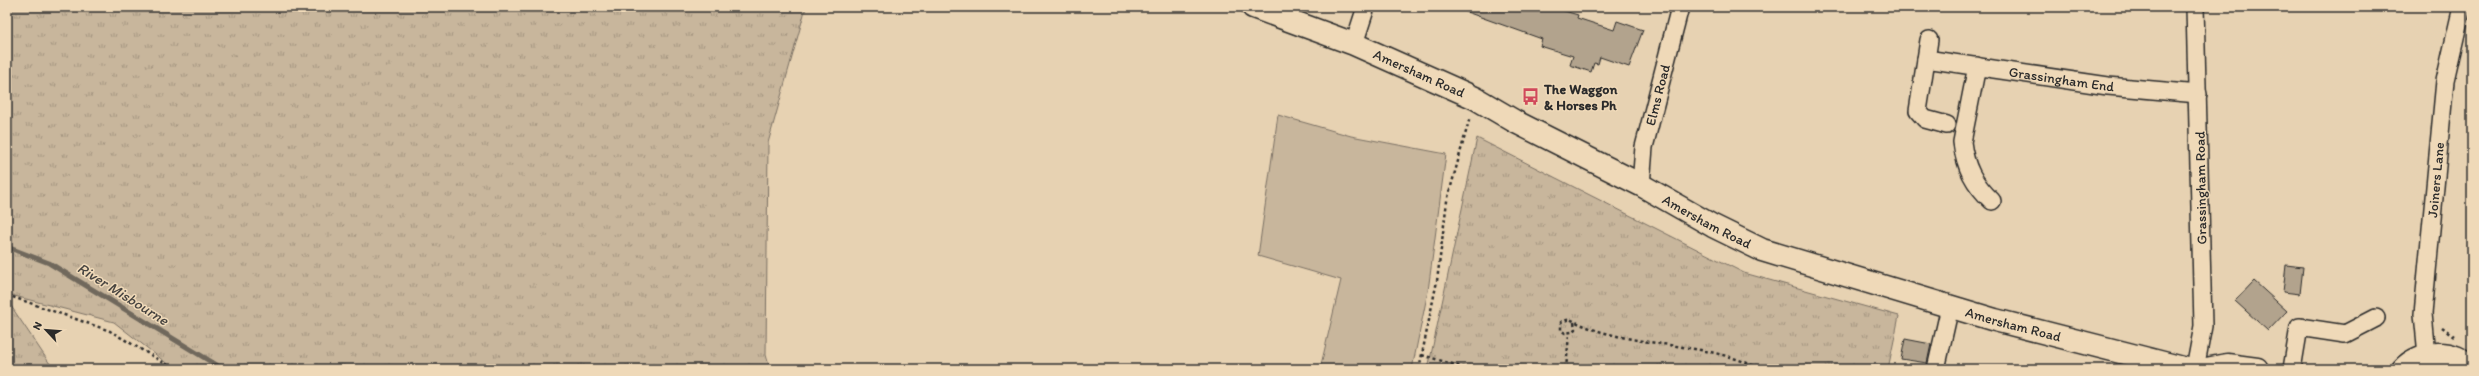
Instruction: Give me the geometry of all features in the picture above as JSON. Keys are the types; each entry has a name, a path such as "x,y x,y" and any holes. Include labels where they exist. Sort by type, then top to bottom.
{"highway":[{"name":"Amersham Road","path":"1253,7 1354,44 1475,98 1516,122 1641,185 1713,226 1762,250 1950,307 2187,369"},
{"path":"2403,369 2416,359 2427,355 2442,354 2457,358 2472,369"},
{"path":"2206,369 2227,365 2257,369"}],"street":[{"path":"1354,44 1366,7"},
{"name":"Elms Road","path":"1641,185 1644,147 1680,7"},
{"name":"Grassingham Road","path":"2195,7 2203,326 2195,369"},
{"name":"Joiners Lane","path":"2427,355 2423,314 2445,81 2462,7"},
{"path":"1929,40 1918,111 1925,119 1947,125"},
{"name":"Grassingham End","path":"1926,59 2108,86 2198,94"},
{"path":"1977,66 1962,142 1963,153 1972,180 1992,201"},
{"path":"1936,369 1950,307"},
{"path":"2292,369 2299,327 2345,334 2376,318"}],"path":[{"path":"1419,369 1437,281 1447,201 1475,98"},
{"path":"7,294 110,331 174,369"},
{"path":"2423,314 2460,340"},
{"path":"1569,334 1561,330 1561,322 1568,318 1574,322 1639,341 1721,355 1760,369"},
{"path":"1566,369 1569,334 1575,329 1574,322"},
{"path":"1422,355 1469,369"}],"green space":[{"path":"7,7 806,7 768,143 766,355 770,369 174,369 114,322 7,294"},
{"path":"1278,115 1351,136 1446,154 1428,291 1412,369 1320,369 1341,280 1258,256"},
{"path":"1477,138 1744,273 1899,316 1888,369 1428,369"},
{"path":"7,300 50,364 64,369 7,369"}],"building":[{"path":"1461,7 1551,7 1578,15 1577,18 1614,30 1617,21 1643,30 1629,67 1600,57 1598,64 1594,63 1591,72 1570,65 1573,56 1540,46 1542,39 1461,10"},
{"path":"2286,265 2303,267 2300,294 2283,292"},
{"path":"2254,281 2287,311 2268,331 2235,301"},
{"path":"1905,339 1931,344 1927,363 1901,359"}],"waterway":[{"name":"River Misbourne","path":"7,247 49,263 223,369"}],"place":[{"name":"The Waggon & Horses Ph","path":"1531,97"}]}
